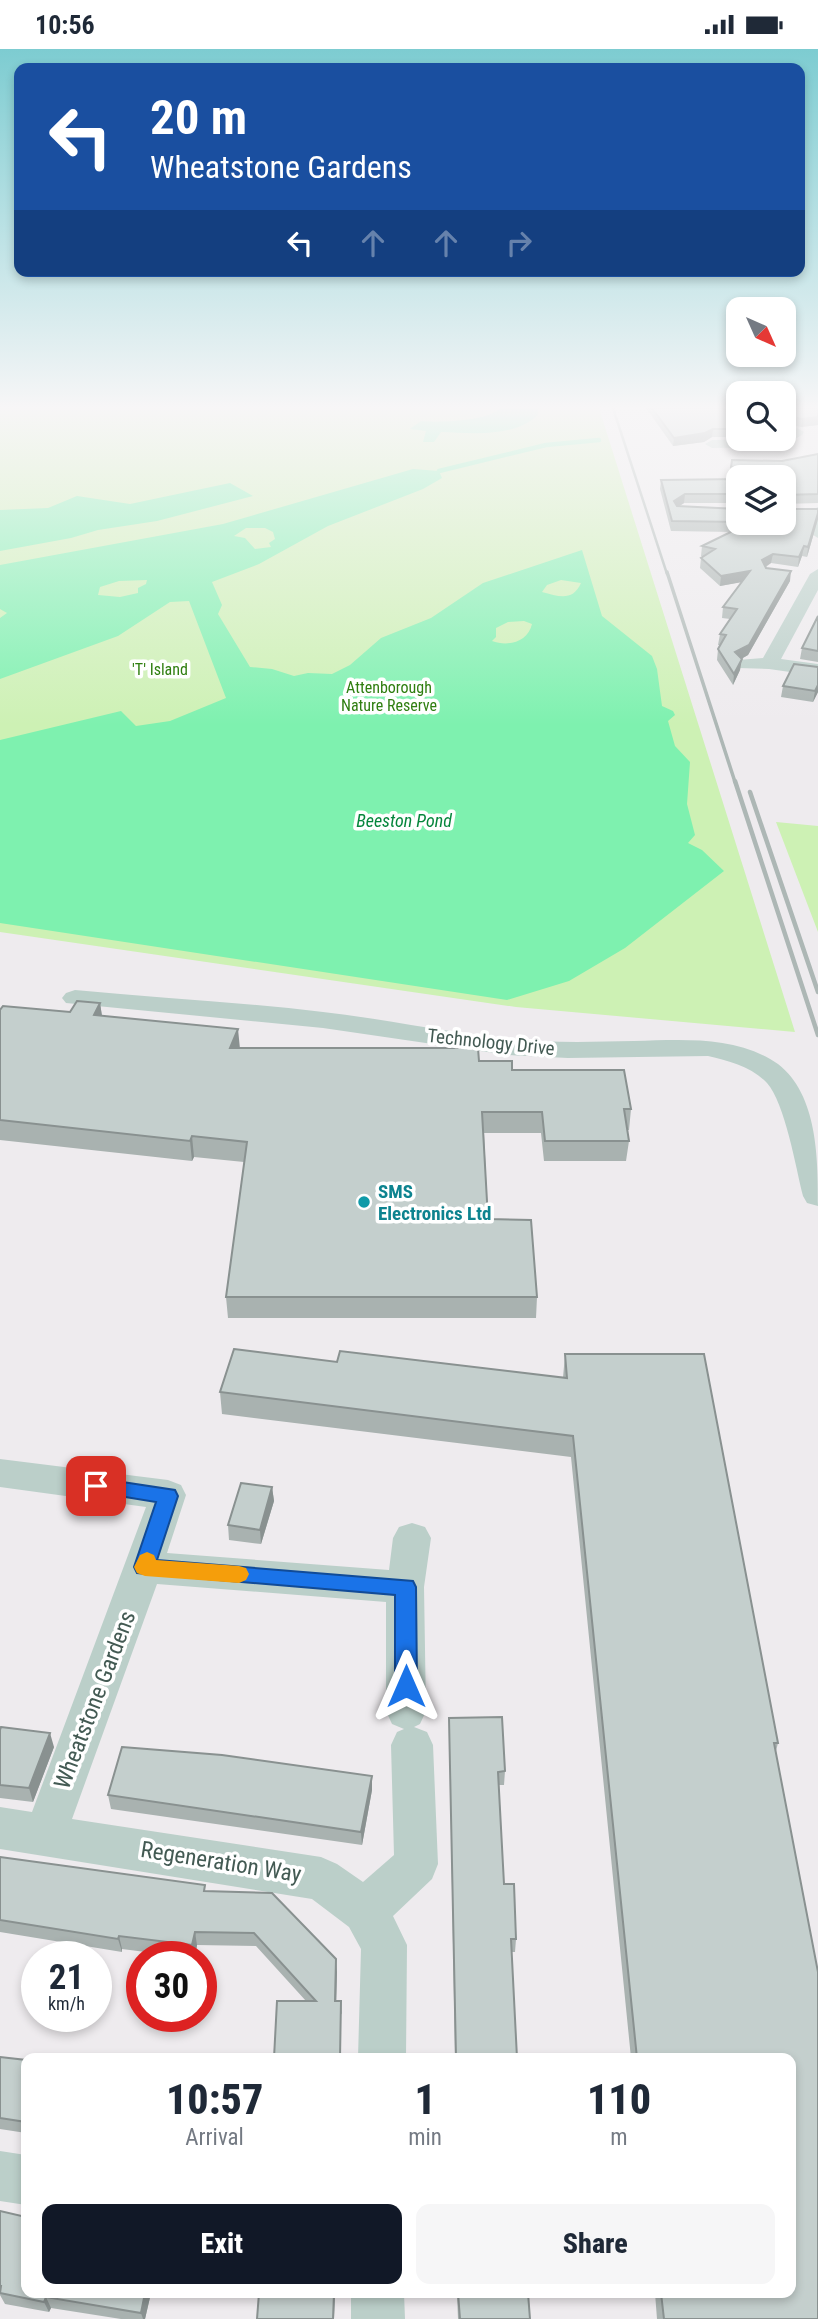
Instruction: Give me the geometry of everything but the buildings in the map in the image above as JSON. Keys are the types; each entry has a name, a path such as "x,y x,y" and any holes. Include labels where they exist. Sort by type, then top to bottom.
{"street":[{"path":"815,514 811,516 818,533"},
{"path":"769,663 817,576 794,575"},
{"path":"745,664 769,663 818,670"},
{"name":"Technology Drive","path":"75,998 323,1020 508,1047 568,1050 708,1048 729,1053 764,1067 781,1082 792,1108 818,1196"},
{"name":"Wheatstone Gardens","path":"0,1472 168,1496 145,1567 45,1834"},
{"path":"365,1911 416,1864 405,1587 412,1538"},
{"path":"145,1567 405,1587"},
{"name":"Regeneration Way","path":"0,1828 321,1879 365,1911 384,1945 382,2053"},
{"path":"0,2176 21,2179"},
{"path":"378,2298 378,2319"}],"green space":[{"name":"Beeston Pond","path":"0,514 632,514 795,1032 516,1007 0,932"},
{"path":"776,822 818,826 818,932"}],"water":[{"path":"0,514 184,514 157,521 98,530 71,538 0,551"},
{"name":"Beeston Pond","path":"258,514 359,514 328,526 259,564 212,582 222,605 218,614 250,667 272,669 294,676 308,673 332,674 350,665 381,638 431,618 483,583 582,550 602,616 652,656 657,669 662,706 673,711 675,715 668,721 675,746 690,762 687,804 695,835 688,843 702,850 724,871 625,948 569,981 507,1000 0,923 0,740 121,711 136,726 170,721 226,698 189,601 170,602 118,636 0,679 0,618 7,613 0,609 0,565 223,524","holes":["246,528 265,528 273,532 275,539 269,543 271,547 255,549 245,538 234,536","147,580 146,584 138,588 138,593 120,597 98,595 100,587 119,581","561,580 581,583 570,595 542,592 547,585","524,621 532,624 522,639 511,643 492,641 496,637 496,628 508,622"]}],"railway":[{"path":"647,514 667,574"},
{"path":"667,572 735,782"},
{"path":"735,781 818,1035"},
{"path":"750,792 818,992"}],"slow traffic":[{"path":"147,1561 145,1567 239,1574"}],"place":[{"name":"SMS Electronics Ltd","path":"364,1202"}],"route":[{"path":"96,1486 168,1496 145,1567 405,1587 406,1686"}],"park label":[{"name":"'T' Island","path":"160,669"},
{"name":"Attenborough Nature Reserve","path":"389,696"}]}
